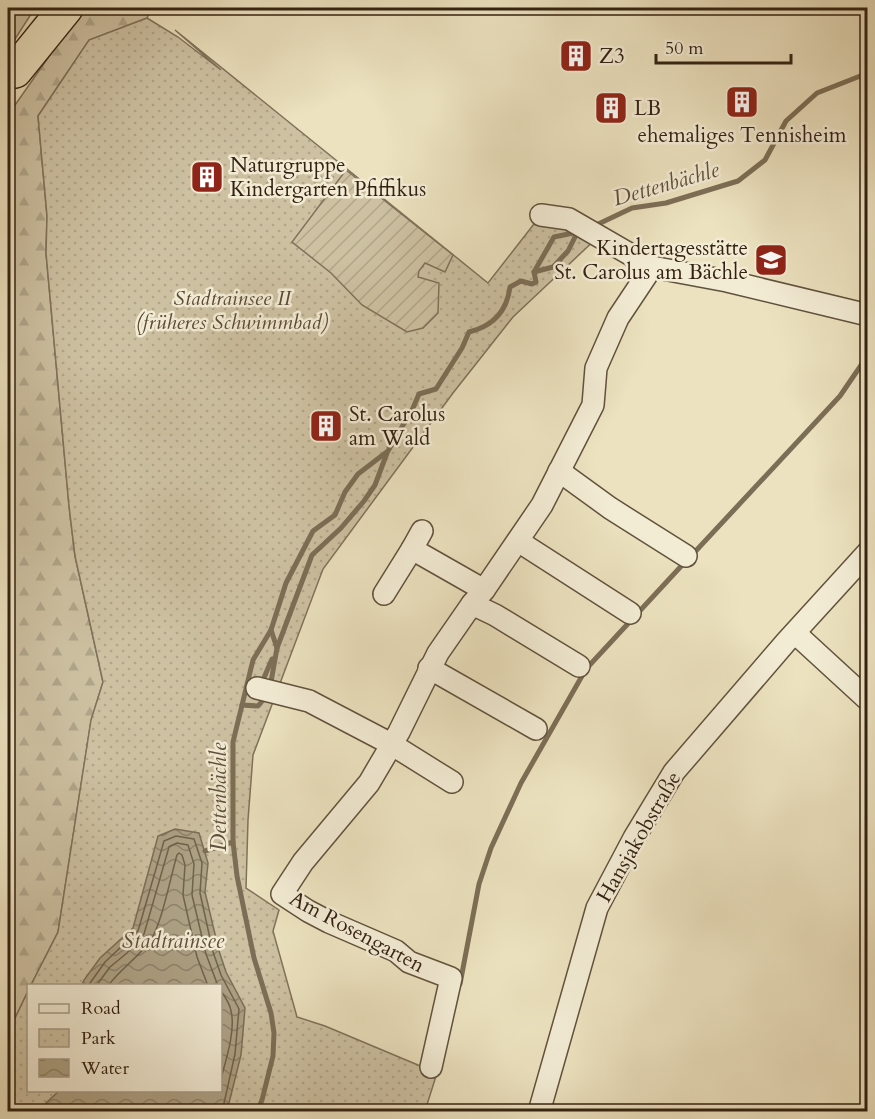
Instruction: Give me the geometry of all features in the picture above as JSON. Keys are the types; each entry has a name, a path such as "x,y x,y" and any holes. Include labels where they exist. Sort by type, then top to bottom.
{"highway":[{"path":"15,71 66,8"}],"street":[{"path":"542,215 569,219 652,267 727,281 858,312"},
{"name":"Am Rosengarten","path":"431,1067 451,978 409,962 396,951 329,922 282,894 303,862 369,783 399,732 429,668 542,505 593,405 596,368 618,318 652,267"},
{"path":"559,471 610,508 686,556"},
{"path":"384,594 417,540 495,615 579,666"},
{"path":"518,541 630,613"},
{"name":"Hansjakobstraße","path":"539,1112 597,908 634,838 674,772 867,552"},
{"path":"795,633 867,700"},
{"path":"429,668 536,729"},
{"path":"256,688 309,701 391,744 452,782"}],"green space":[{"path":"8,8 35,8 8,50"},
{"path":"83,8 152,8 147,18 89,40 38,116 47,216 46,253 69,506 75,556 103,682 91,721 58,932 32,984 27,984 27,993 8,1033 8,115"},
{"name":"Stadtrainsee II (früheres Schwimmbad)","path":"147,18 178,37 221,70 175,30 488,283 548,206 599,236 513,317 453,393 323,569 253,755 246,888 279,910 273,931 297,1017 325,1026 437,1073 425,1111 8,1111 8,1033 27,993 27,1092 222,1092 222,984 32,984 58,932 91,720 103,682 75,556 69,506 46,253 47,216 38,116 89,40"},
{"path":"346,170 453,255 445,272 425,263 419,271 418,277 439,283 438,313 423,328 407,332 362,305 331,273 292,242"}],"water":[{"name":"Stadtrainsee","path":"175,829 199,833 208,863 205,892 219,951 226,972 245,1008 241,1055 227,1111 42,1111 46,1103 58,1092 222,1092 222,984 82,984 100,958 133,928 158,836"}],"waterway":[{"name":"Dettenbächle","path":"592,227 632,208 666,203 738,181 765,160 786,121 817,93 868,73"},
{"name":"Dettenbächle","path":"257,1112 273,1056 274,1033 271,1013 254,958 237,876 233,842 233,742 253,660 271,630 286,583 313,531 335,515 345,492 358,474 388,451 419,394 436,389 462,348 469,332 485,326 497,316 506,303 510,287 521,281 532,284 536,282 534,272 554,237 578,232"},
{"name":"Dettenbächle","path":"534,272 553,267 568,251 577,233"},
{"path":"692,555 840,396 868,355"},
{"name":"Dettenbächle","path":"271,682 277,648 312,555 341,528 364,501 375,485 387,453"},
{"path":"460,984 479,884 491,848 521,783 586,669 685,562"},
{"path":"271,630 277,648"},
{"path":"263,680 272,659"},
{"path":"242,705 258,706 263,700"},
{"path":"205,851 233,842"}],"place":[{"name":"Z3","path":"576,56"},
{"name":"ehemaliges Tennisheim","path":"742,102"},
{"name":"LB","path":"611,108"},
{"name":"Naturgruppe Kindergarten Pfiffikus","path":"207,177"},
{"name":"Kindertagesstätte St. Carolus am Bächle","path":"771,260"},
{"name":"St. Carolus am Wald","path":"326,426"}]}
